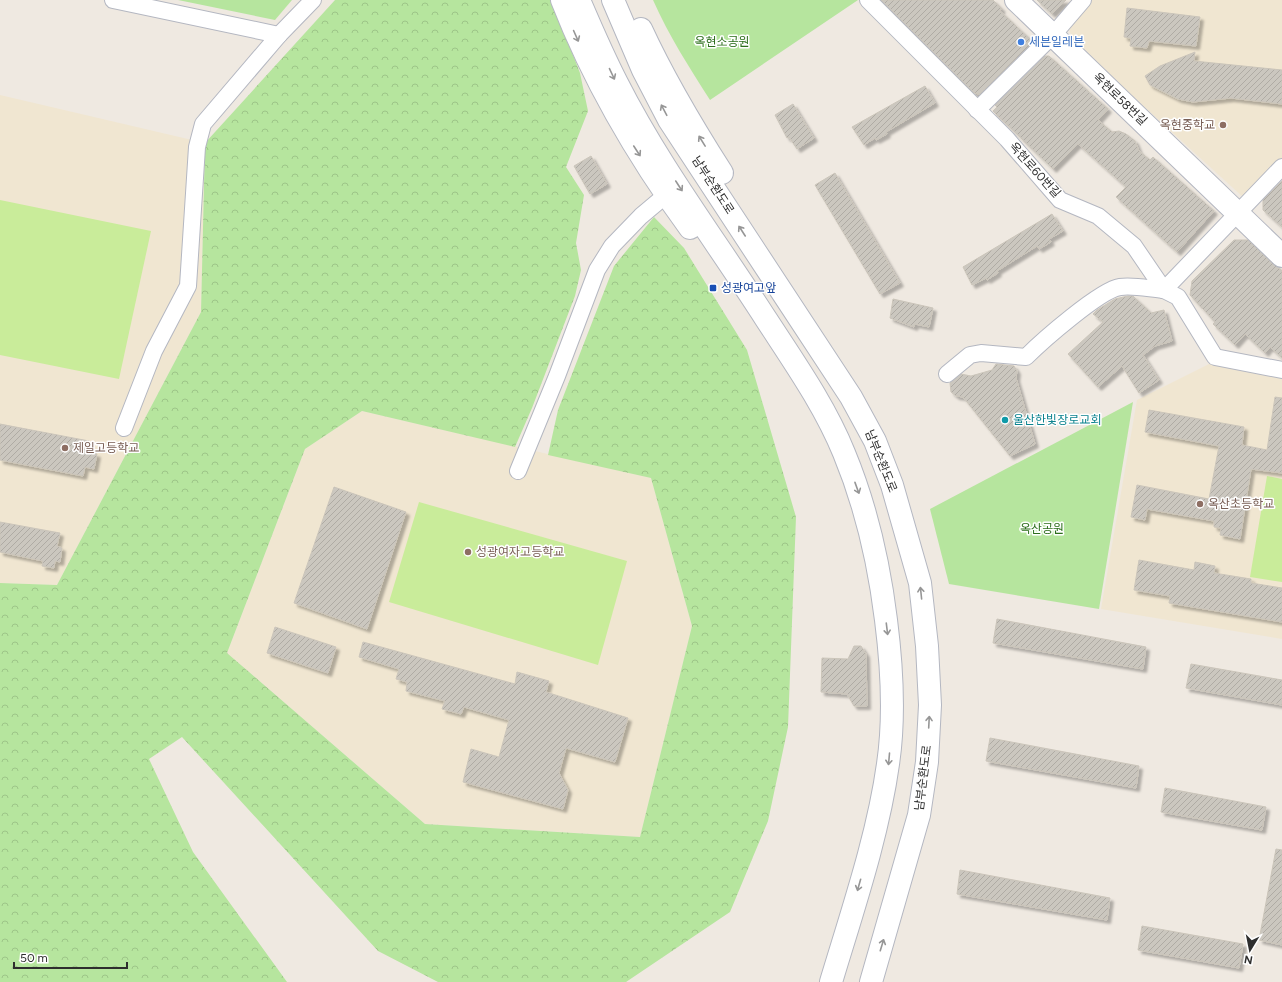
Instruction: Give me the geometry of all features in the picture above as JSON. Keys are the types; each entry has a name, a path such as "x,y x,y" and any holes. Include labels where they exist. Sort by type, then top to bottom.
{"main road":[{"path":"562,0 576,35 601,88 632,143 666,196 792,370 844,452"},
{"path":"579,0 617,84 646,135 823,410 844,452 859,495 873,545 882,587 891,655 892,707 889,762 879,813 831,982"},
{"name":"남부순환도로","path":"613,0 643,70 669,120 851,397 875,441 892,485 920,583 928,646 930,705 927,762 919,815 871,982"},
{"path":"629,0 657,64 686,115 778,260 836,356 856,396 875,441"},
{"name":"옥현로58번길","path":"1016,0 1282,256"}],"street":[{"path":"113,0 278,35"},
{"path":"124,428 154,351 188,286 197,147 202,124 278,35 313,0"},
{"name":"옥현로60번길","path":"868,0 1007,140 1060,200 1098,216 1134,246 1164,290 1178,297 1215,357 1282,370"},
{"path":"977,110 1053,34 1083,0"},
{"path":"947,374 970,355 980,353 1026,357 1055,331 1102,295 1120,287 1164,290 1282,167"},
{"path":"518,471 554,383 597,270 612,246 641,216 666,196"}],"shaded area":[{"name":"옥현중학교","path":"1091,0 1282,0 1282,160 1245,199 1127,91 1071,36 1069,27"},
{"name":"제일고등학교","path":"0,95 205,143 201,312 57,585 0,583"},
{"name":"옥산초등학교","path":"1215,361 1282,375 1282,639 1101,609 1137,400"},
{"name":"성광여자고등학교","path":"362,411 651,478 692,626 640,837 425,824 227,653 305,449"}],"green space":[{"path":"178,0 292,0 275,20"},
{"path":"335,0 552,0 580,73 588,111 566,167 584,195 576,243 581,270 575,296 532,408 515,447 362,411 305,449 227,653 425,824 640,837 692,626 651,478 548,455 558,410 614,266 654,217 684,248 747,350 796,517 788,727 768,821 730,912 626,982 438,982 378,951 182,737 149,759 193,852 287,982 0,982 0,583 57,585 201,312 205,143"},
{"name":"옥현소공원","path":"653,0 858,0 710,100 673,39"},
{"path":"0,200 151,231 119,379 0,355"},
{"name":"옥산공원","path":"1133,402 1099,609 949,584 930,509"},
{"path":"1267,476 1282,479 1282,582 1250,577"},
{"path":"419,502 627,561 598,665 389,602"}],"building":[{"path":"881,0 993,0 1002,9 1000,11 1031,40 1028,43 1030,45 980,94 974,93"},
{"path":"1037,0 1066,0 1052,14"},
{"path":"1127,8 1200,17 1196,46 1149,41 1147,48 1130,46 1131,38 1124,37"},
{"path":"1195,52 1194,61 1282,70 1282,104 1231,98 1193,102 1178,99 1150,85 1145,76 1160,66"},
{"path":"1045,56 1049,56 1108,109 1098,120 1112,132 1119,131 1135,141 1139,151 1150,160 1153,157 1214,211 1177,252 1116,197 1126,187 1078,144 1053,169 993,111 997,107 995,105"},
{"path":"925,86 935,103 886,132 887,134 876,140 875,138 864,145 852,127"},
{"path":"793,104 814,138 797,149 789,137 787,138 775,115"},
{"path":"591,156 607,184 590,194 574,166"},
{"path":"835,173 900,283 880,294 815,185"},
{"path":"1282,181 1282,227 1263,210 1263,200"},
{"path":"1052,214 1063,231 1049,239 1051,242 1039,249 1037,246 997,271 998,273 987,280 986,278 972,285 963,267"},
{"path":"1234,240 1248,240 1282,271 1282,358 1270,347 1265,353 1245,334 1235,345 1213,324 1215,322 1190,295 1192,281"},
{"path":"1133,296 1151,313 1164,310 1172,341 1155,346 1143,355 1159,380 1139,393 1122,366 1098,387 1068,354 1103,322 1093,314 1097,310 1115,299"},
{"path":"893,299 933,308 929,327 915,324 914,327 890,318"},
{"name":"울산한빛장로교회","path":"996,364 1014,366 1017,371 1016,378 1035,444 1010,456 963,397 956,396 951,392 950,383 961,374 971,376 992,370"},
{"path":"1275,397 1282,398 1282,473 1251,469 1240,539 1220,535 1221,528 1214,527 1214,521 1147,509 1145,520 1131,517 1137,485 1209,499 1219,446 1145,432 1149,410 1244,427 1242,445 1267,450"},
{"path":"0,424 89,441 87,452 97,454 94,469 85,467 83,476 0,460"},
{"path":"334,487 406,512 367,629 294,603"},
{"path":"0,522 60,533 57,546 62,548 60,562 55,561 54,568 42,566 43,561 0,552"},
{"path":"1139,560 1194,570 1195,562 1215,566 1214,573 1251,579 1251,583 1282,588 1282,622 1169,603 1170,596 1134,590"},
{"path":"997,619 1146,647 1143,669 993,643"},
{"path":"275,627 336,647 328,673 267,653"},
{"path":"363,642 515,684 517,672 549,681 546,692 628,718 615,762 566,748 559,773 568,790 563,809 463,782 471,749 499,757 509,720 464,707 461,714 442,709 445,701 406,691 407,682 396,679 399,669 359,657"},
{"path":"854,646 861,646 866,654 867,706 854,706 847,694 821,692 822,658 848,659"},
{"path":"1191,664 1282,680 1282,705 1186,688"},
{"path":"990,738 1139,766 1136,788 986,761"},
{"path":"1165,788 1266,807 1262,830 1161,812"},
{"path":"1276,849 1282,850 1282,945 1259,940"},
{"path":"960,870 1110,898 1107,920 957,894"},
{"path":"1142,926 1243,944 1239,968 1138,950"}],"place":[{"name":"세븐일레븐","path":"1021,42"},
{"name":"옥현중학교","path":"1223,125"},
{"name":"성광여고앞","path":"713,288"},
{"name":"울산한빛장로교회","path":"1005,420"},
{"name":"제일고등학교","path":"65,448"},
{"name":"옥산초등학교","path":"1200,504"},
{"name":"성광여자고등학교","path":"468,552"}]}
